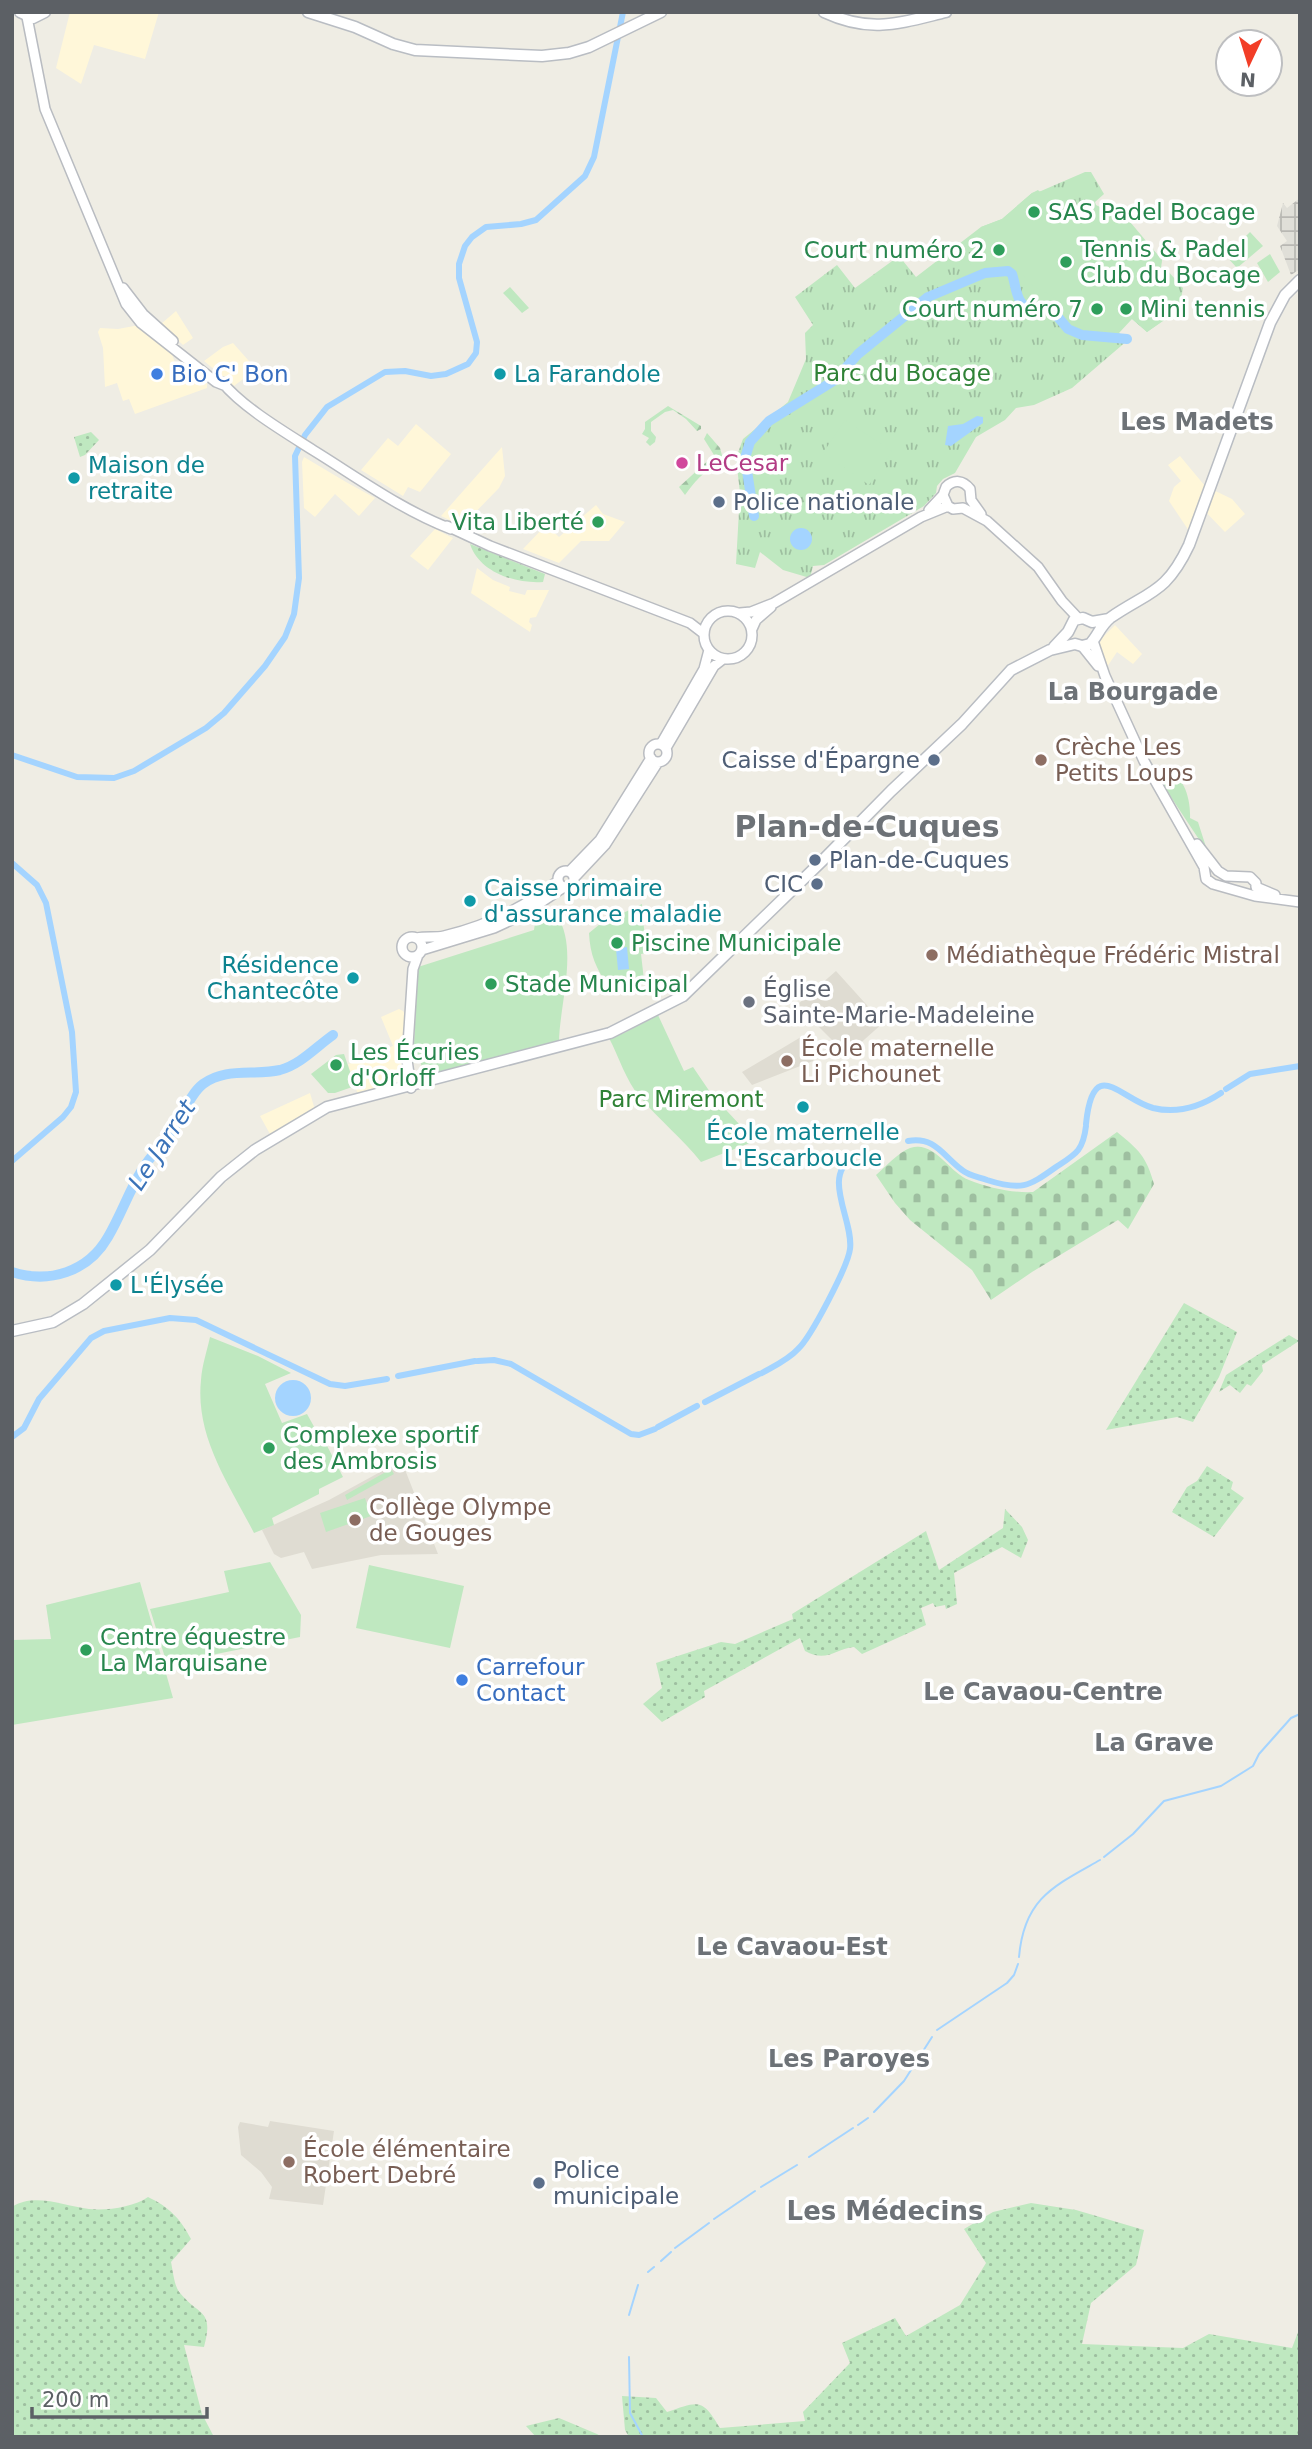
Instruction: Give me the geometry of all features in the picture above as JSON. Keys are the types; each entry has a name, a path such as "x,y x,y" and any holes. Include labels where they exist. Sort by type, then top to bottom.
{"main road":[{"path":"307,12 355,27 408,49 530,54 569,53 661,12"},
{"path":"326,12 410,44 445,52"},
{"path":"618,31 650,12"},
{"path":"824,12 868,26 889,26 946,12"},
{"path":"838,12 869,21 889,22 926,17"},
{"path":"23,14 43,14"},
{"path":"12,1331 53,1322 83,1304 150,1250 221,1177 255,1150 312,1117 454,1074 619,1029 683,996 953,733 1012,670 1051,650 1078,645 1109,619 1161,588 1182,559 1270,323 1285,295 1300,280"},
{"path":"1072,625 1094,631"},
{"path":"1072,625 1070,639 1078,645"},
{"path":"1051,650 1072,625"}],"street":[{"path":"23,14 35,58 39,88 51,125 114,274 146,317 226,386 301,442 387,498 421,517 674,616 697,626 703,633 709,650 704,669 664,746 667,757 654,760 605,845 572,875 572,884 561,884 492,921 442,936 411,937 404,942 403,951 413,969"},
{"path":"35,58 36,27 43,14"},
{"path":"921,517 943,495 946,487 958,481 970,489 971,500 986,521"},
{"path":"943,495 948,506 953,509 963,508 986,521 1038,567 1062,601 1072,625"},
{"path":"963,508 971,500"},
{"path":"703,633 708,621 720,611 751,612 774,603 921,517 948,506"},
{"path":"664,746 714,666 723,659 735,658 745,652 756,620 774,603"},
{"path":"740,613 752,629"},
{"path":"674,616 698,622 708,621"},
{"path":"1094,631 1105,676 1144,761 1181,824 1206,879 1213,884 1300,901"},
{"path":"1078,645 1105,676"},
{"path":"709,650 723,659"},
{"path":"654,760 650,748 656,744 664,746"},
{"path":"1181,824 1218,871"},
{"path":"561,884 559,873 564,870 572,875"},
{"path":"1206,875 1218,871 1234,878 1250,877 1256,883 1252,891"},
{"path":"407,955 494,928 522,915 561,884"},
{"path":"416,1085 407,1060 413,969 422,943 417,938"}],"shaded area":[{"path":"70,12 159,12 145,59 94,45 81,84 56,68"},
{"path":"1300,198 1300,269 1291,275 1280,246 1287,241 1277,226 1283,203 1287,208"},
{"path":"176,311 193,338 183,345 161,324"},
{"path":"139,326 171,351 175,363 183,360 207,380 207,388 135,414 129,399 123,401 117,383 105,387 103,348 98,332 100,328"},
{"path":"233,343 256,369 234,386 204,361"},
{"path":"416,424 451,454 420,492 408,487 403,496 361,470 388,438 398,446"},
{"path":"502,447 505,476 499,488 462,526 441,516"},
{"path":"1180,456 1205,486 1232,499 1245,514 1225,532 1199,505 1189,531 1169,501 1174,487 1181,481 1168,465"},
{"path":"304,457 375,498 359,516 335,494 315,517 304,508"},
{"path":"596,505 603,514 625,522 609,541 581,541 559,563 523,549 546,525 559,537"},
{"path":"435,529 453,538 428,570 410,556"},
{"path":"477,568 493,580 510,587 509,591 525,595 527,590 549,590 536,617 530,618 530,632 471,593"},
{"path":"1115,625 1142,654 1133,664 1117,652 1107,667 1099,647 1101,639"},
{"path":"836,971 883,1023 847,1055 797,1005"},
{"path":"399,1009 406,1016 402,1083 358,1095 348,1064 390,1055 390,1047 393,1046 381,1017"},
{"name":"École maternelle Li Pichounet","path":"801,1037 815,1058 813,1061 752,1085 742,1072"},
{"path":"310,1093 315,1110 270,1134 260,1116"},
{"name":"Collège Olympe de Gouges","path":"393,1465 395,1470 404,1467 438,1554 381,1555 312,1569 304,1552 281,1558 274,1554 262,1530 329,1500"},
{"name":"École élémentaire Robert Debré","path":"270,2121 334,2131 323,2205 269,2199 272,2187 261,2172 241,2155 238,2127 240,2122 268,2127"}],"green space":[{"name":"Parc du Bocage","path":"1091,172 1104,194 1095,202 1096,205 1102,208 1109,204 1162,260 1161,268 1167,270 1183,288 1179,310 1147,332 1132,319 1119,333 1128,340 1072,388 1034,405 1016,408 1005,420 976,437 955,473 943,479 937,486 936,493 924,506 824,565 813,566 810,578 783,570 760,552 755,568 736,564 740,493 736,458 743,439 788,402 806,359 805,333 813,325 795,297 837,265 855,288 899,256 916,277 981,227 1002,219 1032,193"},
{"name":"Tennis & Padel Club du Bocage","path":"1038,190 1063,218 1096,206 1102,208 1107,203 1112,205 1162,260 1160,268 1148,277 1175,312 1147,332 1131,318 1117,331 1094,330 1082,325 1055,298 1033,285 1020,273 1007,268 970,266 981,227 1002,219"},
{"path":"1250,232 1263,246 1237,268 1226,256"},
{"path":"1270,254 1280,272 1268,282 1257,263"},
{"path":"510,287 529,308 522,313 503,293"},
{"path":"668,406 701,426 701,429 697,431 673,410 665,412 651,422 651,431 656,437 650,446 646,442 649,438 642,434 645,422"},
{"path":"845,420 892,451 869,485 823,453"},
{"path":"91,432 99,440 80,457 74,437"},
{"path":"707,433 720,448 726,470 719,468 708,471 685,495 679,487 714,455 704,439"},
{"path":"470,544 545,574 543,582 521,581 499,574 481,562"},
{"path":"1163,770 1176,776 1185,788 1190,818 1198,822 1206,847 1159,779"},
{"name":"Piscine Municipale","path":"642,904 641,919 647,953 641,954 644,980 608,986 594,961 589,933 600,924"},
{"name":"Stade Municipal","path":"557,916 567,944 559,1043 438,1074 424,1071 420,1062 413,1063 418,967 534,930 535,923 546,917"},
{"name":"Parc Miremont","path":"658,1015 684,1071 693,1067 712,1095 755,1141 701,1162 635,1091 609,1038"},
{"name":"Les Écuries d'Orloff","path":"344,1054 355,1086 328,1093 311,1074 336,1055"},
{"path":"1117,1132 1141,1154 1154,1184 1128,1229 1118,1220 991,1300 972,1270 910,1220 876,1175 901,1153 919,1147 934,1152 969,1180 1017,1192 1033,1192"},
{"path":"1184,1303 1237,1332 1219,1377 1193,1422 1177,1417 1106,1430"},
{"path":"1289,1335 1299,1341 1262,1365 1263,1371 1251,1386 1247,1384 1240,1393 1230,1385 1219,1392 1226,1375"},
{"name":"Complexe sportif des Ambrosis","path":"210,1337 258,1356 291,1373 265,1384 282,1423 307,1414 317,1432 320,1432 343,1477 319,1489 319,1494 272,1518 274,1525 254,1533 216,1460 203,1421 201,1380"},
{"path":"1207,1466 1233,1482 1231,1489 1244,1498 1214,1537 1172,1512 1187,1487 1197,1481"},
{"path":"391,1469 394,1474 347,1500 345,1495"},
{"path":"365,1498 371,1516 326,1532 320,1513"},
{"path":"1005,1509 1022,1527 1028,1540 1021,1558 1002,1547 954,1573 957,1604 946,1609 945,1605 935,1607 933,1603 921,1608 926,1625 862,1654 854,1647 819,1656 805,1651 800,1638 704,1691 705,1697 662,1722 643,1704 662,1688 656,1663 721,1642 735,1644 793,1619 792,1614 926,1531 939,1570 1003,1528"},
{"path":"270,1562 301,1615 300,1637 167,1664 150,1609 229,1592 224,1571"},
{"path":"369,1565 464,1586 450,1648 356,1628"},
{"name":"Centre équestre La Marquisane","path":"140,1582 173,1698 12,1725 12,1640 51,1639 46,1605"},
{"path":"148,2197 173,2214 191,2239 171,2262 178,2290 206,2320 207,2335 204,2347 184,2345 202,2414 214,2437 12,2437 12,2207 40,2200 89,2209 120,2208"},
{"path":"1031,2203 1076,2210 1144,2230 1136,2265 1091,2303 1082,2344 1183,2348 1209,2334 1292,2348 1300,2327 1300,2437 629,2437 625,2430 622,2396 656,2398 667,2412 693,2404 699,2405 709,2411 720,2428 805,2421 803,2412 850,2363 842,2343 895,2318 906,2336 960,2305 986,2263 964,2229 993,2212"},
{"path":"559,2418 602,2437 536,2437 526,2426"}],"water":[{"path":"977,416 983,417 983,423 951,446 945,445 948,426 963,424"},
{"path":"801,528 809,531 812,539 809,547 801,550 793,547 790,539 793,531"},
{"path":"627,947 629,969 618,970 616,949"},
{"path":"293,1380 306,1385 311,1398 306,1411 293,1416 280,1411 275,1398 280,1385"}],"waterway":[{"path":"12,755 77,777 114,778 134,771 206,728 224,713 265,666 285,637 294,614 299,578 295,456 305,435 327,407 385,372 405,371 431,376 446,374 468,364 476,353 477,342 459,278 459,264 465,246 486,227 536,220 585,176 594,157 623,12"},
{"name":"Le Jarret","path":"754,516 745,458 750,442 769,421 835,380 858,354 928,297 985,273 1008,271 1012,274 1020,301 1028,308 1052,310 1068,329 1082,335 1127,339"},
{"path":"12,863 37,885 46,903 72,1032 76,1092 71,1107 63,1117 12,1161"},
{"name":"Le Jarret","path":"12,1272 40,1277 53,1275 79,1267 90,1259 108,1237 146,1165 203,1084 221,1075 270,1072 287,1068 333,1035"},
{"path":"1226,1089 1250,1074 1300,1066"},
{"path":"1086,1124 1095,1091 1102,1086 1110,1086 1141,1103 1162,1110 1188,1108 1221,1093"},
{"path":"908,1141 917,1140 932,1144 971,1175 1016,1186 1031,1183 1073,1155 1083,1141 1086,1126"},
{"path":"762,1373 781,1363 804,1342 820,1317 843,1270 850,1249 850,1238 839,1187 844,1166 853,1158"},
{"path":"12,1437 24,1428 39,1399 91,1338 104,1331 170,1318 196,1320 330,1384 345,1386 387,1379"},
{"path":"478,1361 494,1360 511,1364 631,1434 639,1435 655,1429"},
{"path":"398,1376 475,1361"},
{"path":"705,1402 759,1374"},
{"path":"658,1427 697,1406"},
{"name":"La Grave","path":"1104,1857 1133,1834 1164,1801 1221,1786 1253,1766 1259,1754 1291,1718 1300,1714"},
{"name":"La Grave","path":"1019,1957 1027,1921 1044,1896 1100,1860"},
{"name":"La Grave","path":"937,2030 1007,1983 1018,1964"},
{"name":"La Grave","path":"874,2112 904,2081 932,2037"},
{"name":"La Grave","path":"858,2125 868,2118"},
{"name":"La Grave","path":"809,2157 853,2128"},
{"name":"La Grave","path":"761,2187 797,2165"},
{"name":"La Grave","path":"714,2219 755,2191"},
{"name":"La Grave","path":"675,2248 709,2223"},
{"name":"La Grave","path":"661,2261 671,2252"},
{"name":"La Grave","path":"648,2272 654,2267"},
{"name":"La Grave","path":"629,2315 638,2285"},
{"name":"La Grave","path":"629,2357 630,2413 643,2437"}],"place":[{"name":"SAS Padel Bocage","path":"1034,212"},
{"name":"Court numéro 2","path":"999,250"},
{"name":"Tennis & Padel Club du Bocage","path":"1066,262"},
{"name":"Court numéro 7","path":"1097,309"},
{"name":"Mini tennis","path":"1126,309"},
{"name":"Bio C' Bon","path":"157,374"},
{"name":"La Farandole","path":"500,374"},
{"name":"LeCesar","path":"682,463"},
{"name":"Maison de retraite","path":"74,478"},
{"name":"Police nationale","path":"719,502"},
{"name":"Vita Liberté","path":"598,522"},
{"name":"Caisse d'Épargne","path":"934,760"},
{"name":"Crèche Les Petits Loups","path":"1041,760"},
{"name":"Plan-de-Cuques","path":"815,860"},
{"name":"CIC","path":"817,884"},
{"name":"Caisse primaire d'assurance maladie","path":"470,901"},
{"name":"Piscine Municipale","path":"617,943"},
{"name":"Médiathèque Frédéric Mistral","path":"932,955"},
{"name":"Résidence Chantecôte","path":"353,978"},
{"name":"Stade Municipal","path":"491,984"},
{"name":"Église Sainte-Marie-Madeleine","path":"749,1002"},
{"name":"École maternelle Li Pichounet","path":"787,1061"},
{"name":"Les Écuries d'Orloff","path":"336,1065"},
{"name":"École maternelle L'Escarboucle","path":"803,1107"},
{"name":"L'Élysée","path":"116,1285"},
{"name":"Complexe sportif des Ambrosis","path":"269,1448"},
{"name":"Collège Olympe de Gouges","path":"355,1520"},
{"name":"Centre équestre La Marquisane","path":"86,1650"},
{"name":"Carrefour Contact","path":"462,1680"},
{"name":"École élémentaire Robert Debré","path":"289,2162"},
{"name":"Police municipale","path":"539,2183"}],"district":[{"name":"Les Madets","path":"1197,422"},
{"name":"La Bourgade","path":"1133,692"},
{"name":"Plan-de-Cuques","path":"867,827"},
{"name":"Le Cavaou-Centre","path":"1043,1692"},
{"name":"La Grave","path":"1154,1743"},
{"name":"Le Cavaou-Est","path":"792,1947"},
{"name":"Les Paroyes","path":"849,2059"},
{"name":"Les Médecins","path":"885,2211"}]}
